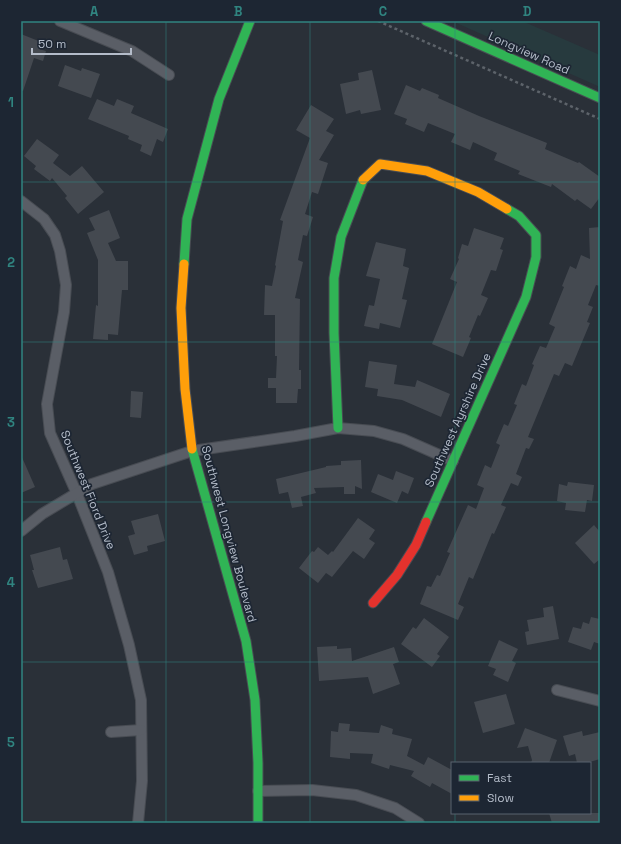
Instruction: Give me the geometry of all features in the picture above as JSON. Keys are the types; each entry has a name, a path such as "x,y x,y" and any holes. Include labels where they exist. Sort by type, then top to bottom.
{"street":[{"path":"60,21 132,51 169,75"},
{"name":"Southwest Longview Boulevard","path":"250,21 219,98 187,219 181,308 185,389 192,451 246,641 255,700 258,823"},
{"name":"Longview Road","path":"426,21 600,98"},
{"name":"Southwest Ayrshire Drive","path":"338,428 334,333 334,278 341,237 354,201 364,180 380,164 427,171 478,192 519,216 536,235 536,257 526,297 416,545 397,575 374,604"},
{"name":"Southwest Fiord Drive","path":"21,201 44,219 55,235 64,272 66,285 64,312 47,404 50,433 108,572 129,645 141,700 142,781 138,823"},
{"path":"21,531 42,514 92,484 192,451 295,436 338,428 374,431 403,439 453,461"},
{"path":"557,690 600,701"},
{"path":"111,732 141,730"},
{"path":"258,791 312,790 356,795 395,808 419,823"}],"path":[{"path":"378,21 600,118"}],"green space":[{"path":"452,21 522,21 600,55 600,87"}],"building":[{"path":"21,34 41,42 39,49 46,51 43,61 34,58 23,91 21,91"},
{"path":"65,65 81,71 82,68 100,74 91,98 58,86"},
{"path":"372,70 381,110 361,114 360,110 346,114 340,84 359,80 358,73"},
{"path":"406,85 420,91 422,88 439,95 438,98 547,143 545,149 578,163 579,162 600,177 600,197 591,209 577,199 575,201 552,184 551,187 518,174 520,171 494,160 497,153 473,142 470,150 451,142 455,134 428,123 424,132 405,124 407,119 394,114"},
{"path":"97,99 114,106 117,99 134,106 131,113 168,129 163,142 157,139 151,156 140,151 142,145 128,139 129,136 88,119"},
{"path":"311,105 334,119 326,131 334,135 319,160 328,163 318,194 312,192 305,214 313,217 307,236 303,235 298,260 303,262 295,298 300,299 299,370 301,370 301,389 298,389 297,403 276,403 276,388 268,388 268,378 276,378 277,356 275,356 275,315 264,315 265,285 272,286 283,221 280,220 310,138 296,130"},
{"path":"37,139 59,155 53,163 70,176 82,166 104,192 78,214 65,198 67,196 52,178 50,181 34,169 36,166 24,156"},
{"path":"109,210 120,238 108,243 116,261 128,261 128,290 122,290 118,335 108,334 108,340 93,339 96,305 98,306 98,260 87,233 95,230 89,218"},
{"path":"600,227 600,286 596,285 588,305 593,307 587,322 590,323 572,366 565,363 559,376 554,374 528,437 534,439 529,449 526,448 516,474 522,477 518,486 511,483 501,505 506,507 494,534 492,533 473,579 469,577 458,604 464,607 458,620 420,604 427,586 431,587 437,575 440,576 450,553 447,552 468,505 476,509 484,488 477,485 485,465 491,468 500,445 496,443 504,424 508,426 517,405 514,404 522,384 526,386 534,365 532,364 540,346 546,348 555,327 549,324 564,287 562,286 570,266 576,269 581,255 590,259 589,228"},
{"path":"474,228 504,238 500,249 503,250 496,271 491,270 481,295 488,298 480,316 478,315 463,357 432,344 457,282 450,279 459,259 462,244 468,246"},
{"path":"376,242 406,249 403,266 409,268 402,299 407,300 400,328 380,323 379,329 364,326 369,305 374,306 380,279 366,276"},
{"path":"369,361 397,365 394,384 415,387 417,380 450,394 441,417 402,400 377,396 378,389 365,387"},
{"path":"131,391 143,392 141,418 130,417"},
{"path":"21,455 35,487 21,493"},
{"path":"361,460 362,489 355,486 355,494 344,494 344,487 314,488 316,493 301,497 303,506 292,508 288,492 279,494 276,479 326,466 341,465 341,461"},
{"path":"396,471 414,478 408,494 402,491 397,503 371,492 378,474 393,480"},
{"path":"568,482 594,485 592,501 587,500 585,512 565,510 566,503 557,501 559,484 567,486"},
{"path":"158,514 165,541 147,546 148,551 134,555 128,536 135,534 131,521"},
{"path":"358,518 375,530 369,539 375,543 364,559 353,551 332,577 326,573 318,583 299,568 312,551 314,552 318,547 328,555 332,551 333,552"},
{"path":"594,525 600,532 600,559 594,564 575,543"},
{"path":"60,547 63,560 67,559 73,579 38,588 32,570 34,570 30,555"},
{"path":"553,606 559,639 527,645 525,632 529,631 527,620 544,617 543,608"},
{"path":"591,617 600,619 600,644 594,642 591,650 568,642 573,627 581,629 583,622 589,624"},
{"path":"424,618 449,637 437,654 440,656 432,667 401,644 413,627 416,629"},
{"path":"499,640 518,649 512,661 516,663 508,682 493,675 496,669 488,666"},
{"path":"337,646 337,649 351,648 352,661 394,647 399,662 393,664 400,684 373,694 368,677 319,681 317,647"},
{"path":"506,694 515,724 483,733 474,702"},
{"path":"339,723 350,724 349,731 379,733 381,725 393,729 392,734 412,739 407,756 424,765 428,757 451,769 451,793 432,783 430,787 411,776 414,771 390,765 389,769 371,763 373,754 350,753 350,759 330,757 331,731 338,732"},
{"path":"525,728 557,740 549,762 531,762 528,746 517,748"},
{"path":"582,731 583,736 600,732 600,759 590,762 577,762 575,754 569,756 563,736"},
{"path":"600,813 600,823 552,823 549,814"}],"traffic: fast":[{"path":"184,264 187,219 219,99 250,21"},
{"path":"426,21 600,98"},
{"path":"338,428 334,333 334,278 341,237 363,180"},
{"path":"426,522 526,297 536,257 536,235 519,216 507,209"},
{"path":"192,449 246,641 255,700 258,763 258,823"}],"traffic: slow":[{"path":"363,180 380,164 427,171 478,192 507,209"},
{"path":"184,264 181,308 185,389 192,449"}],"traffic: jam":[{"path":"373,603 397,575 416,545 426,522"}]}
